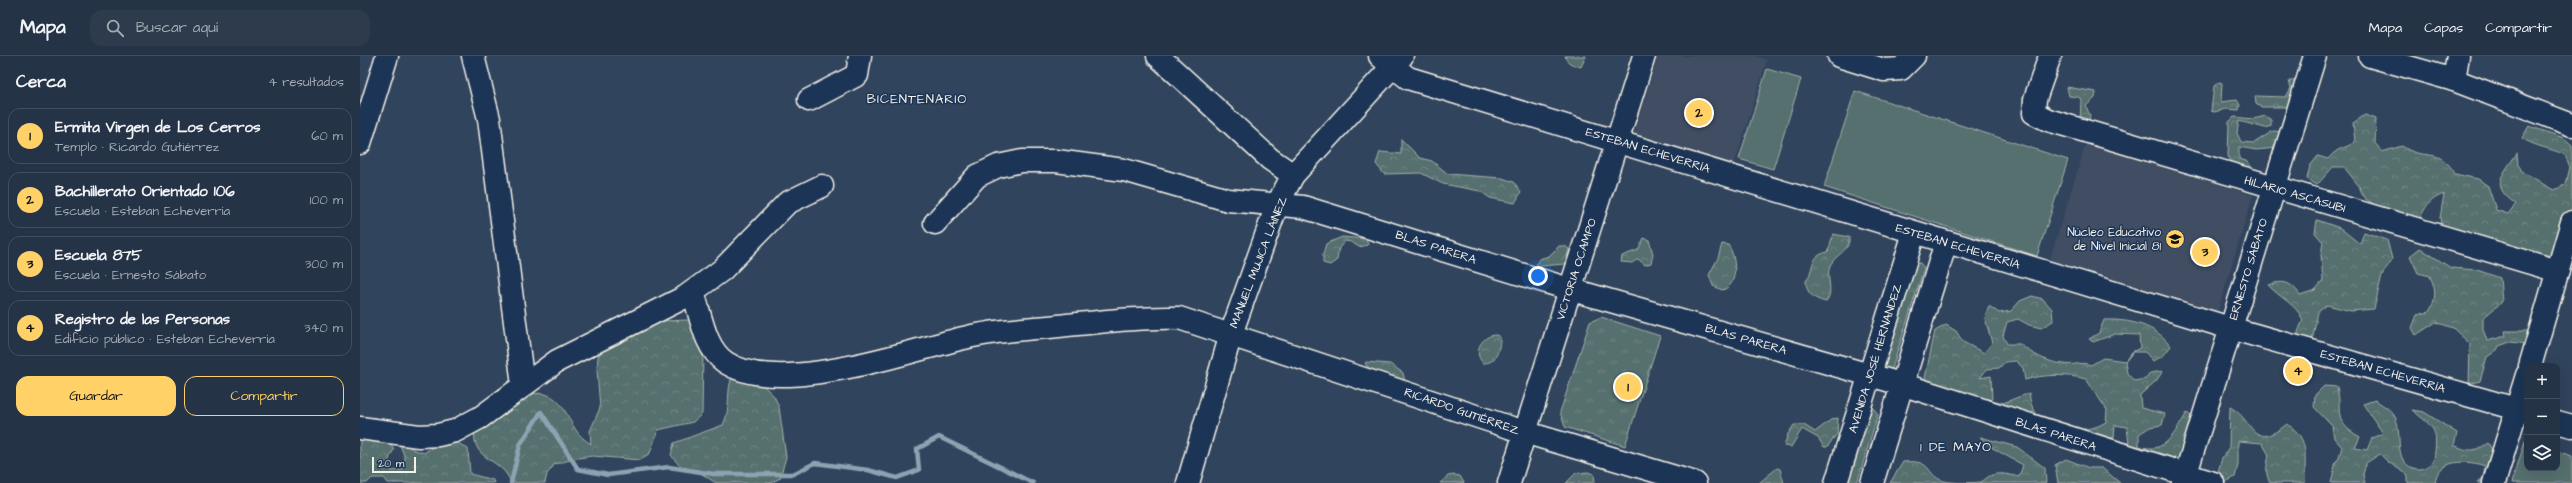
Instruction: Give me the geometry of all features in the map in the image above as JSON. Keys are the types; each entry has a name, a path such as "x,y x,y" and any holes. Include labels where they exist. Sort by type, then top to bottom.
{"street":[{"path":"360,143 387,56"},
{"path":"473,56 489,119 523,385"},
{"path":"809,100 857,74 860,56"},
{"path":"1158,56 1270,159 1293,175"},
{"name":"VICTORIA OCAMPO","path":"1509,483 1569,289 1618,141 1644,56"},
{"path":"1839,56 1884,70 1901,69 1914,56"},
{"name":"HILARIO ASCASUBI","path":"2050,56 2035,99 2034,113 2048,120 2273,188 2558,271"},
{"name":"ERNESTO SÁBATO","path":"2184,479 2315,56"},
{"path":"2370,56 2454,80 2572,125"},
{"path":"2454,80 2458,56"},
{"name":"MANUEL MUJICA LÁINEZ","path":"1188,483 1231,334 1277,205 1293,175 1391,60"},
{"name":"ESTEBAN ECHEVERRÍA","path":"1391,60 1408,78 2230,328 2522,411"},
{"name":"BLAS PARERA","path":"935,223 977,176 998,166 1022,161 1056,161 1124,170 1228,200 1302,207 1324,213 1569,289 1869,374 2184,479 2213,483"},
{"path":"360,428 419,436 438,435 456,431 481,416 558,361 694,292 722,270 787,203 822,186"},
{"path":"2531,363 2572,222"},
{"name":"AVENIDA JOSÉ HERNANDEZ","path":"1836,483 1914,232"},
{"path":"1872,483 1901,384 1946,242"},
{"name":"RICARDO GUTIÉRREZ","path":"694,292 711,349 726,362 744,369 766,374 797,374 851,367 968,337 1006,331 1146,317 1179,318 1524,432 1695,483"},
{"path":"2494,483 2522,411 2524,397"},
{"path":"2560,423 2572,426"}],"shaded area":[{"path":"1658,56 1755,56 1767,60 1733,168 1633,137"},
{"path":"2086,143 2253,195 2217,314 2049,262"}],"green space":[{"path":"1565,56 1586,56 1581,67 1573,65 1566,59"},
{"path":"1767,69 1801,79 1773,169 1739,159"},
{"path":"2289,81 2295,81 2299,85 2288,107 2261,107 2256,104 2255,96 2286,97 2291,88"},
{"path":"2219,82 2222,83 2221,102 2237,100 2240,105 2239,110 2226,109 2214,112 2211,111 2214,86"},
{"path":"2067,87 2096,92 2095,98 2086,106 2090,116 2088,123 2080,123 2081,99 2078,97 2069,96"},
{"path":"1855,91 2068,160 2037,256 1824,187"},
{"path":"2365,115 2376,119 2375,143 2382,152 2402,146 2410,151 2437,157 2449,165 2455,174 2478,179 2488,186 2496,210 2508,214 2516,204 2507,197 2502,191 2500,185 2503,174 2517,153 2518,164 2523,173 2555,190 2566,184 2570,167 2565,155 2522,138 2529,126 2564,138 2572,145 2572,224 2557,263 2442,231 2440,218 2444,194 2435,198 2429,203 2420,218 2408,221 2364,198 2359,186 2344,167 2333,167 2317,185 2307,179 2310,166 2318,156 2328,159 2338,150 2355,142 2353,123"},
{"path":"2266,116 2271,120 2271,126 2265,128 2239,121 2237,133 2241,142 2254,143 2273,131 2286,132 2277,148 2256,150 2239,147 2239,159 2246,161 2251,166 2249,173 2233,168 2228,156 2229,122 2234,117 2253,119"},
{"path":"1401,139 1420,158 1432,161 1448,174 1502,178 1514,182 1521,192 1515,203 1490,198 1480,191 1443,184 1421,173 1384,174 1376,164 1380,152 1401,154"},
{"path":"2317,220 2340,228 2360,244 2364,232 2387,240 2392,259 2382,275 2374,309 2351,311 2327,305 2318,312 2311,346 2298,344 2298,332 2303,320 2300,314 2292,305 2268,285 2278,282 2290,284 2300,295 2315,290 2323,281 2321,255 2323,242 2315,233"},
{"path":"1833,234 1849,237 1849,242 1848,246 1835,258 1830,266 1830,293 1826,302 1809,293 1806,286 1806,281 1817,257 1828,252"},
{"path":"1342,237 1366,239 1368,245 1359,247 1351,242 1345,241 1339,248 1337,260 1330,265 1323,263 1323,254 1326,244"},
{"path":"1644,238 1649,240 1653,254 1651,263 1645,265 1638,259 1632,263 1621,262 1622,256 1638,250"},
{"path":"1722,244 1728,245 1731,250 1735,270 1732,283 1722,290 1713,286 1709,275 1718,258"},
{"path":"1559,246 1565,246 1569,249 1565,264 1541,266 1536,264 1539,259 1549,256"},
{"path":"2420,248 2451,268 2477,270 2500,278 2502,302 2483,318 2483,329 2487,341 2506,336 2505,331 2528,331 2528,344 2510,342 2499,346 2497,350 2487,357 2480,381 2469,384 2470,344 2453,328 2436,322 2416,335 2412,328 2417,315 2429,312 2435,294 2430,276 2418,273 2410,256"},
{"path":"1911,263 1920,263 1924,268 1890,375 1878,371"},
{"path":"2032,296 2043,299 2052,309 2053,321 2041,328 2029,325 2018,319 2007,322 2003,336 2007,344 2020,344 2024,348 2052,362 2068,364 2083,363 2091,365 2103,358 2125,361 2132,352 2140,348 2139,335 2115,334 2093,342 2089,339 2099,333 2104,320 2132,322 2150,328 2165,339 2171,346 2163,356 2153,361 2145,352 2133,352 2125,362 2127,373 2134,381 2146,379 2150,373 2163,371 2156,381 2140,395 2141,408 2165,414 2162,425 2150,427 2139,434 2139,446 2148,448 2163,445 2173,435 2187,413 2197,421 2187,455 2176,461 2130,452 2127,427 2115,425 2114,437 2104,443 2070,433 2096,427 2106,422 2107,410 2086,379 2055,375 2025,380 2023,368 2016,361 2005,362 1999,368 1987,369 1980,378 1991,376 1992,400 2003,403 2029,393 2031,404 2037,415 2028,424 1924,383 1935,331 1946,325 1956,331 1963,342 1984,353 1992,343 1985,318 1989,306 1999,313 2011,311 2020,301"},
{"path":"1601,317 1660,336 1625,446 1565,427 1560,412 1590,322"},
{"path":"689,320 698,329 703,353 702,414 693,422 658,430 650,453 640,460 592,456 578,458 555,464 547,474 545,483 511,483 507,474 482,454 477,448 475,428 509,404 533,394 545,394 555,399 565,411 579,434 591,444 590,431 600,408 597,370 598,357 604,343 660,321"},
{"path":"1496,335 1500,337 1497,354 1492,361 1483,363 1478,354 1480,345 1487,338"},
{"path":"1366,362 1390,364 1403,373 1405,382 1370,369 1365,364"},
{"path":"733,374 757,379 774,396 779,407 786,457 780,478 771,483 716,483 702,474 679,465 671,455 674,443 723,425 726,418 729,387"},
{"path":"2324,386 2337,387 2340,415 2342,420 2345,426 2360,437 2355,448 2367,450 2372,438 2383,433 2363,404 2375,400 2394,415 2397,422 2400,452 2403,459 2413,468 2425,468 2434,460 2436,442 2434,430 2426,421 2412,410 2424,412 2457,433 2454,445 2463,449 2471,450 2488,443 2494,453 2489,483 2478,483 2483,479 2485,466 2462,462 2447,465 2441,469 2437,475 2435,483 2408,483 2408,475 2388,462 2380,454 2366,463 2363,475 2365,483 2331,483 2336,461 2338,460 2342,447 2334,438 2332,426 2314,407 2315,395"},
{"path":"2230,407 2238,412 2259,435 2266,435 2275,432 2287,424 2295,430 2300,436 2305,449 2305,483 2271,483 2267,477 2269,455 2262,443 2238,441 2238,465 2235,477 2224,483 2218,472 2222,458 2229,447"},
{"path":"1865,408 1874,409 1878,414 1857,483 1843,483"},
{"path":"1838,418 1837,434 1827,447 1824,447 1818,438 1802,429 1791,447 1784,446 1788,434 1794,425 1804,425 1815,432 1832,419"},
{"path":"381,429 394,449 389,459 391,471 403,470 405,458 396,434 407,438 412,449 424,453 440,443 451,442 462,445 468,449 470,474 493,480 494,483 388,483 384,478 372,478 367,483 360,483 360,432"},
{"path":"1980,437 2017,447 2045,468 2046,483 1962,483 1981,482 1995,474 2006,474 2019,477 2023,465 1989,446"},
{"path":"2524,444 2524,471 2560,471 2560,452 2572,456 2572,483 2512,483"},
{"path":"2066,459 2089,468 2102,468 2120,483 2058,483 2055,465"},
{"path":"1903,462 1913,462 1925,465 1934,475 1944,481 1962,483 1890,483"},
{"path":"1777,468 1780,469 1784,483 1759,483"},
{"path":"1588,472 1594,474 1595,483 1566,483 1576,473"},
{"path":"1448,476 1460,476 1464,483 1440,483"}],"waterway":[{"path":"511,483 520,445 541,412 578,469 608,475 669,467 714,474 793,474 815,463 868,470 897,478 919,470 917,449 939,437 1033,483"}],"place":[{"name":"Bachillerato Orientado 106","path":"1699,113"},
{"name":"Núcleo Educativo de Nivel Inicial 81","path":"2175,239"},
{"name":"Escuela 875","path":"2205,252"},
{"name":"Registro de las Personas","path":"2298,371"},
{"name":"Ermita Virgen de Los Cerros","path":"1628,387"}],"district":[{"name":"BICENTENARIO","path":"917,98"},
{"name":"1 DE MAYO","path":"1956,446"}]}
